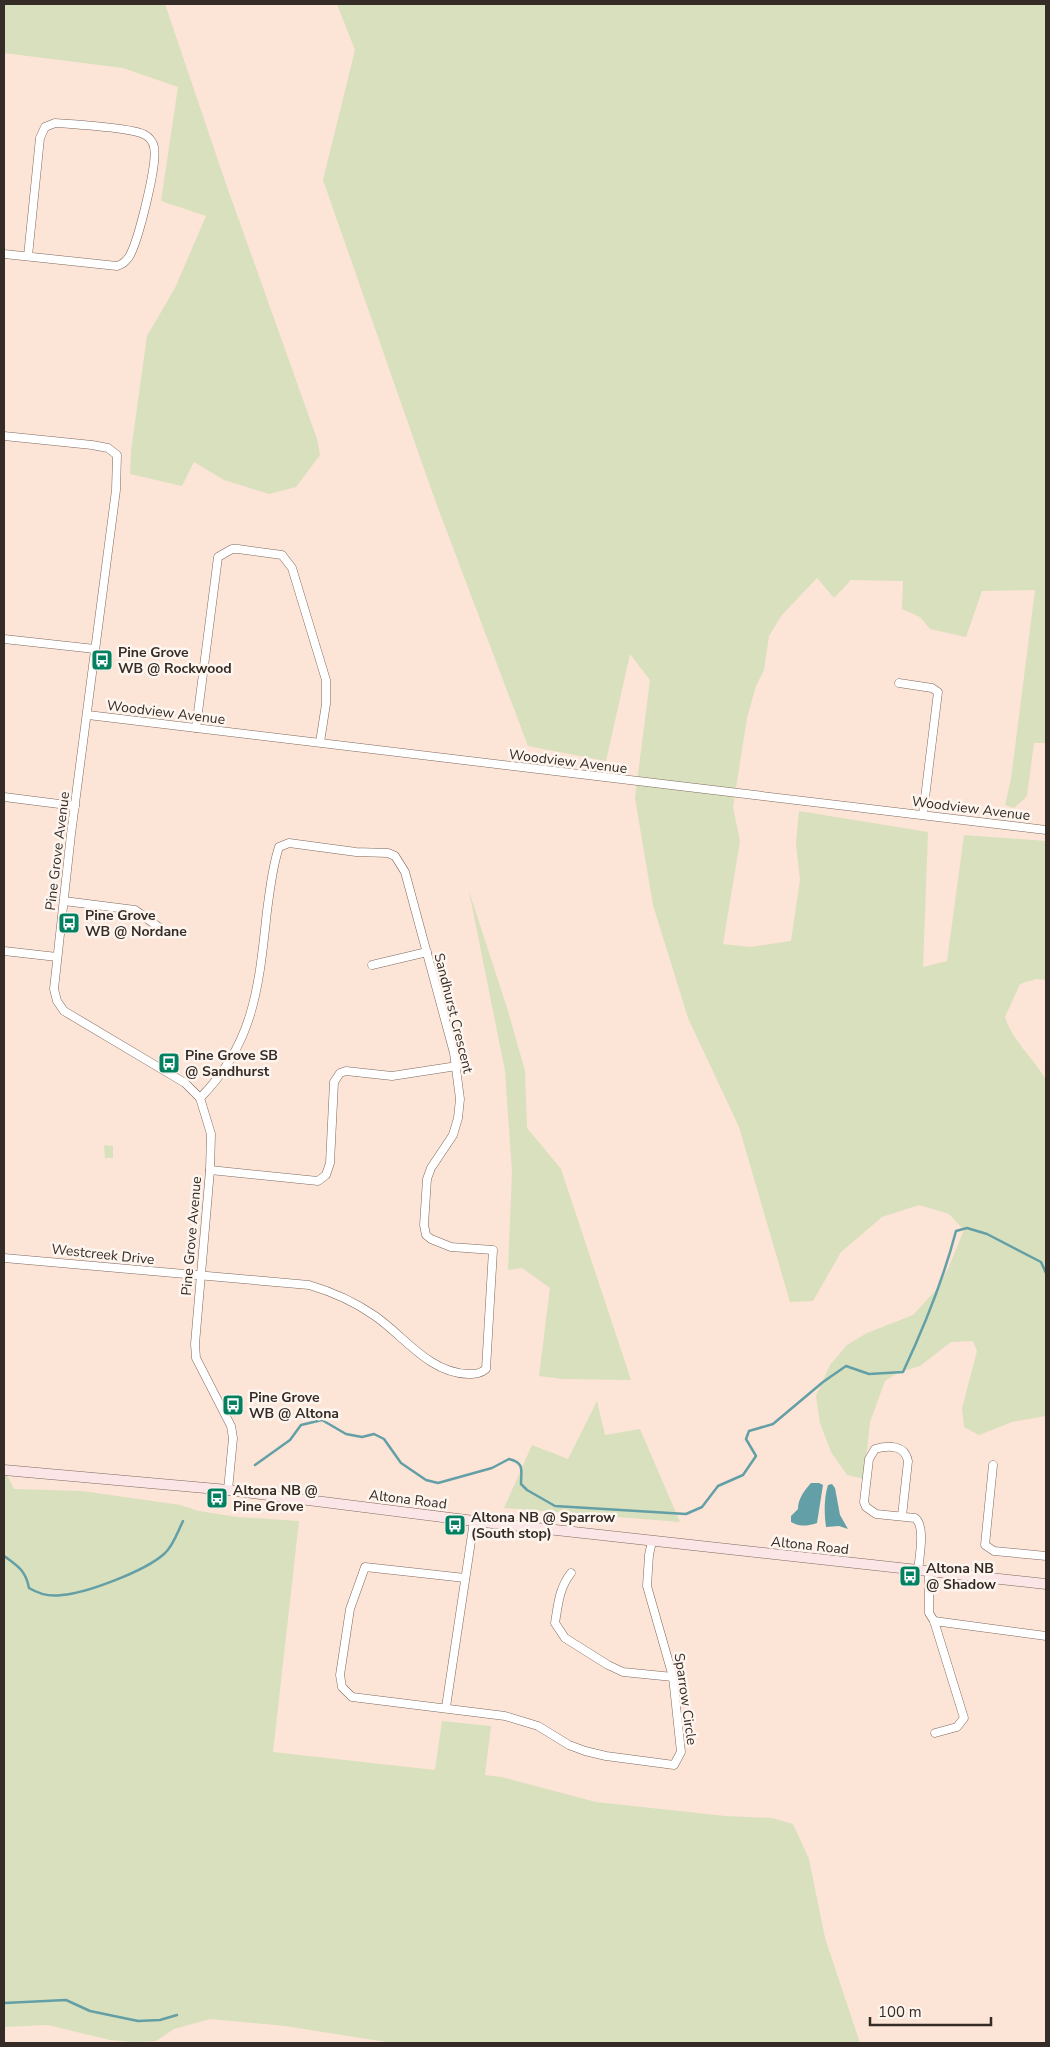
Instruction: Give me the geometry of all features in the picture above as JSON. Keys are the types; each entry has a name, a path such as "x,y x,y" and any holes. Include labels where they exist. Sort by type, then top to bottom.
{"main road":[{"name":"Altona Road","path":"4,1470 228,1490 474,1521 1046,1584"}],"street":[{"path":"4,254 117,266 124,264 130,256 145,212 154,160 155,147 151,139 139,131 55,123 45,127 40,138 28,256"},
{"name":"Pine Grove Avenue","path":"4,436 92,445 108,448 117,455 116,490 75,806 54,989 57,1001 64,1011 185,1083 200,1098 211,1134 210,1170 196,1329 196,1358 231,1426 233,1438 228,1490"},
{"path":"196,728 218,557 232,549 247,550 282,555 292,568 326,680 326,704 320,742"},
{"path":"4,639 95,649"},
{"path":"899,683 932,688 938,692 923,814"},
{"name":"Woodview Avenue","path":"88,715 1046,830"},
{"path":"4,797 75,806"},
{"name":"Sandhurst Crescent","path":"200,1098 232,1055 250,1018 259,980 273,868 279,847 289,843 395,856 405,872 426,952 438,988 457,1066 460,1099 458,1118 453,1135 427,1179 424,1225 426,1235 430,1240 451,1247 494,1250 486,1369 480,1374 465,1374 432,1364 376,1317 332,1292 309,1285 200,1276"},
{"path":"64,901 135,910 160,928"},
{"path":"4,951 57,957"},
{"path":"372,965 426,952"},
{"path":"210,1170 318,1181 326,1175 330,1163 334,1082 340,1073 392,1076 457,1066"},
{"name":"Westcreek Drive","path":"4,1258 200,1276"},
{"path":"902,1516 907,1455 903,1450 895,1447 876,1449 869,1459 864,1502 866,1507 876,1514 915,1518 920,1523 918,1570"},
{"path":"993,1465 985,1545 994,1551 1046,1556"},
{"path":"465,1578 366,1567 350,1609 340,1675 345,1692 352,1697 446,1708 474,1521"},
{"name":"Sparrow Circle","path":"446,1708 522,1720 538,1726 569,1745 585,1751 674,1765 681,1752 673,1676 647,1586 652,1541"},
{"path":"929,1572 929,1613 934,1621 964,1718 957,1728 935,1732"},
{"path":"571,1573 564,1583 558,1600 555,1623 565,1638 608,1666 623,1672 673,1676"},
{"path":"934,1621 1046,1636"}],"green space":[{"path":"4,4 165,4 225,181 317,439 320,455 296,487 269,494 224,480 194,462 182,486 130,474 131,451 147,336 175,288 206,216 161,201 178,87 123,68 4,53"},
{"path":"337,4 1046,4 1046,743 1034,743 1027,796 1014,808 1005,805 1011,779 1035,590 982,591 966,637 930,629 920,617 902,609 903,581 851,580 834,598 817,578 781,616 769,636 764,670 756,686 747,718 733,807 740,841 723,944 750,947 791,941 800,880 796,843 799,811 928,832 923,967 947,961 964,835 1046,841 1046,980 1036,979 1020,984 1005,1017 1018,1042 1046,1080 1046,1416 1012,1422 979,1435 964,1427 962,1408 977,1351 973,1341 951,1342 920,1366 899,1372 885,1381 870,1422 864,1479 847,1475 831,1452 820,1423 816,1396 830,1365 847,1345 867,1333 913,1315 936,1290 948,1269 964,1230 949,1214 919,1205 882,1217 841,1252 813,1301 790,1302 739,1127 688,1018 653,905 635,798 650,680 630,654 606,761 528,746 435,500 323,180 355,50"},
{"path":"469,891 508,1011 525,1071 527,1128 561,1169 631,1380 563,1379 539,1376 550,1288 522,1268 508,1270 512,1172 505,1071"},
{"path":"104,1145 113,1146 113,1158 105,1158"},
{"path":"597,1401 605,1435 640,1429 680,1522 504,1508 532,1445 568,1459"},
{"path":"4,1469 14,1489 82,1491 180,1505 199,1511 237,1517 299,1521 273,1752 435,1770 442,1721 491,1726 485,1775 501,1777 596,1802 725,1816 772,1818 793,1824 809,1859 825,1938 860,2043 393,2043 285,2026 210,2019 174,2029 156,2041 133,2042 110,2040 48,2025 4,2027"}],"water":[{"path":"811,1483 823,1485 817,1523 811,1525 794,1524 791,1522 791,1516 798,1509 802,1495"},
{"path":"832,1484 835,1488 840,1515 848,1529 839,1526 826,1527 826,1495 828,1485"}],"waterway":[{"path":"255,1465 290,1440 301,1425 322,1420 346,1434 362,1437 374,1434 384,1439 401,1463 426,1480 438,1483 492,1468 509,1459 520,1465 521,1484 527,1490 555,1506 686,1514 702,1507 718,1486 743,1475 756,1456 746,1439 749,1431 773,1424 823,1382 846,1366 869,1374 903,1372 933,1303 956,1231 967,1228 987,1234 1041,1262 1046,1273"},
{"path":"4,1556 21,1569 26,1577 29,1588 45,1594 58,1596 100,1586 155,1561 170,1547 183,1521"},
{"path":"4,2003 66,2000 90,2011 138,2021 160,2020 177,2015"}],"place":[{"name":"Pine Grove WB @ Rockwood","path":"102,660"},
{"name":"Pine Grove WB @ Nordane","path":"69,923"},
{"name":"Pine Grove SB @ Sandhurst","path":"169,1063"},
{"name":"Pine Grove WB @ Altona","path":"233,1405"},
{"name":"Altona NB @ Pine Grove","path":"217,1498"},
{"name":"Altona NB @ Sparrow (South stop)","path":"455,1525"},
{"name":"Altona NB @ Shadow","path":"910,1576"}]}
